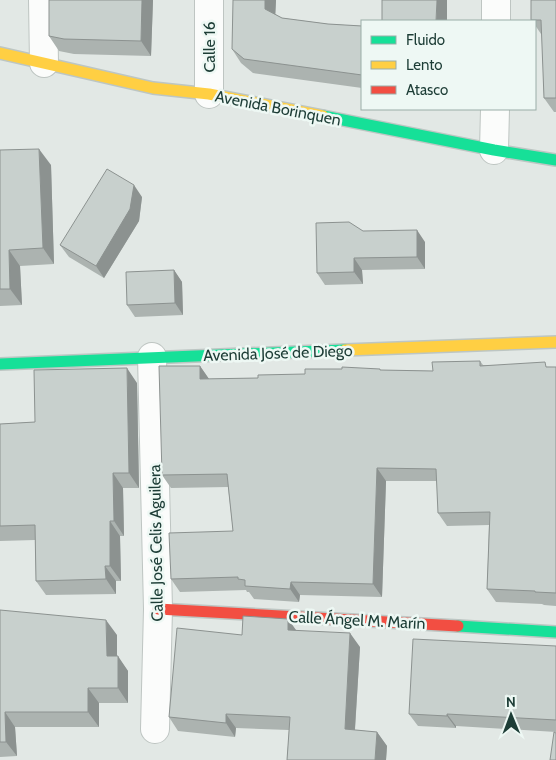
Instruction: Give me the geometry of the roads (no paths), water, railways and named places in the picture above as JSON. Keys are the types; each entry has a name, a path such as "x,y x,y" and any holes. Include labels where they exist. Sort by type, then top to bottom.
{"street":[{"path":"44,0 44,63"},
{"name":"Calle 16","path":"209,0 210,94"},
{"path":"496,0 496,20"},
{"name":"Avenida Borinquen","path":"0,53 154,88 210,94 494,150 556,160"},
{"path":"494,110 494,150"},
{"name":"Avenida José de Diego","path":"0,364 556,342"},
{"name":"Calle José Celis Aguilera","path":"152,357 158,609 155,729"},
{"name":"Calle Ángel M. Marín","path":"158,609 556,632"}]}
